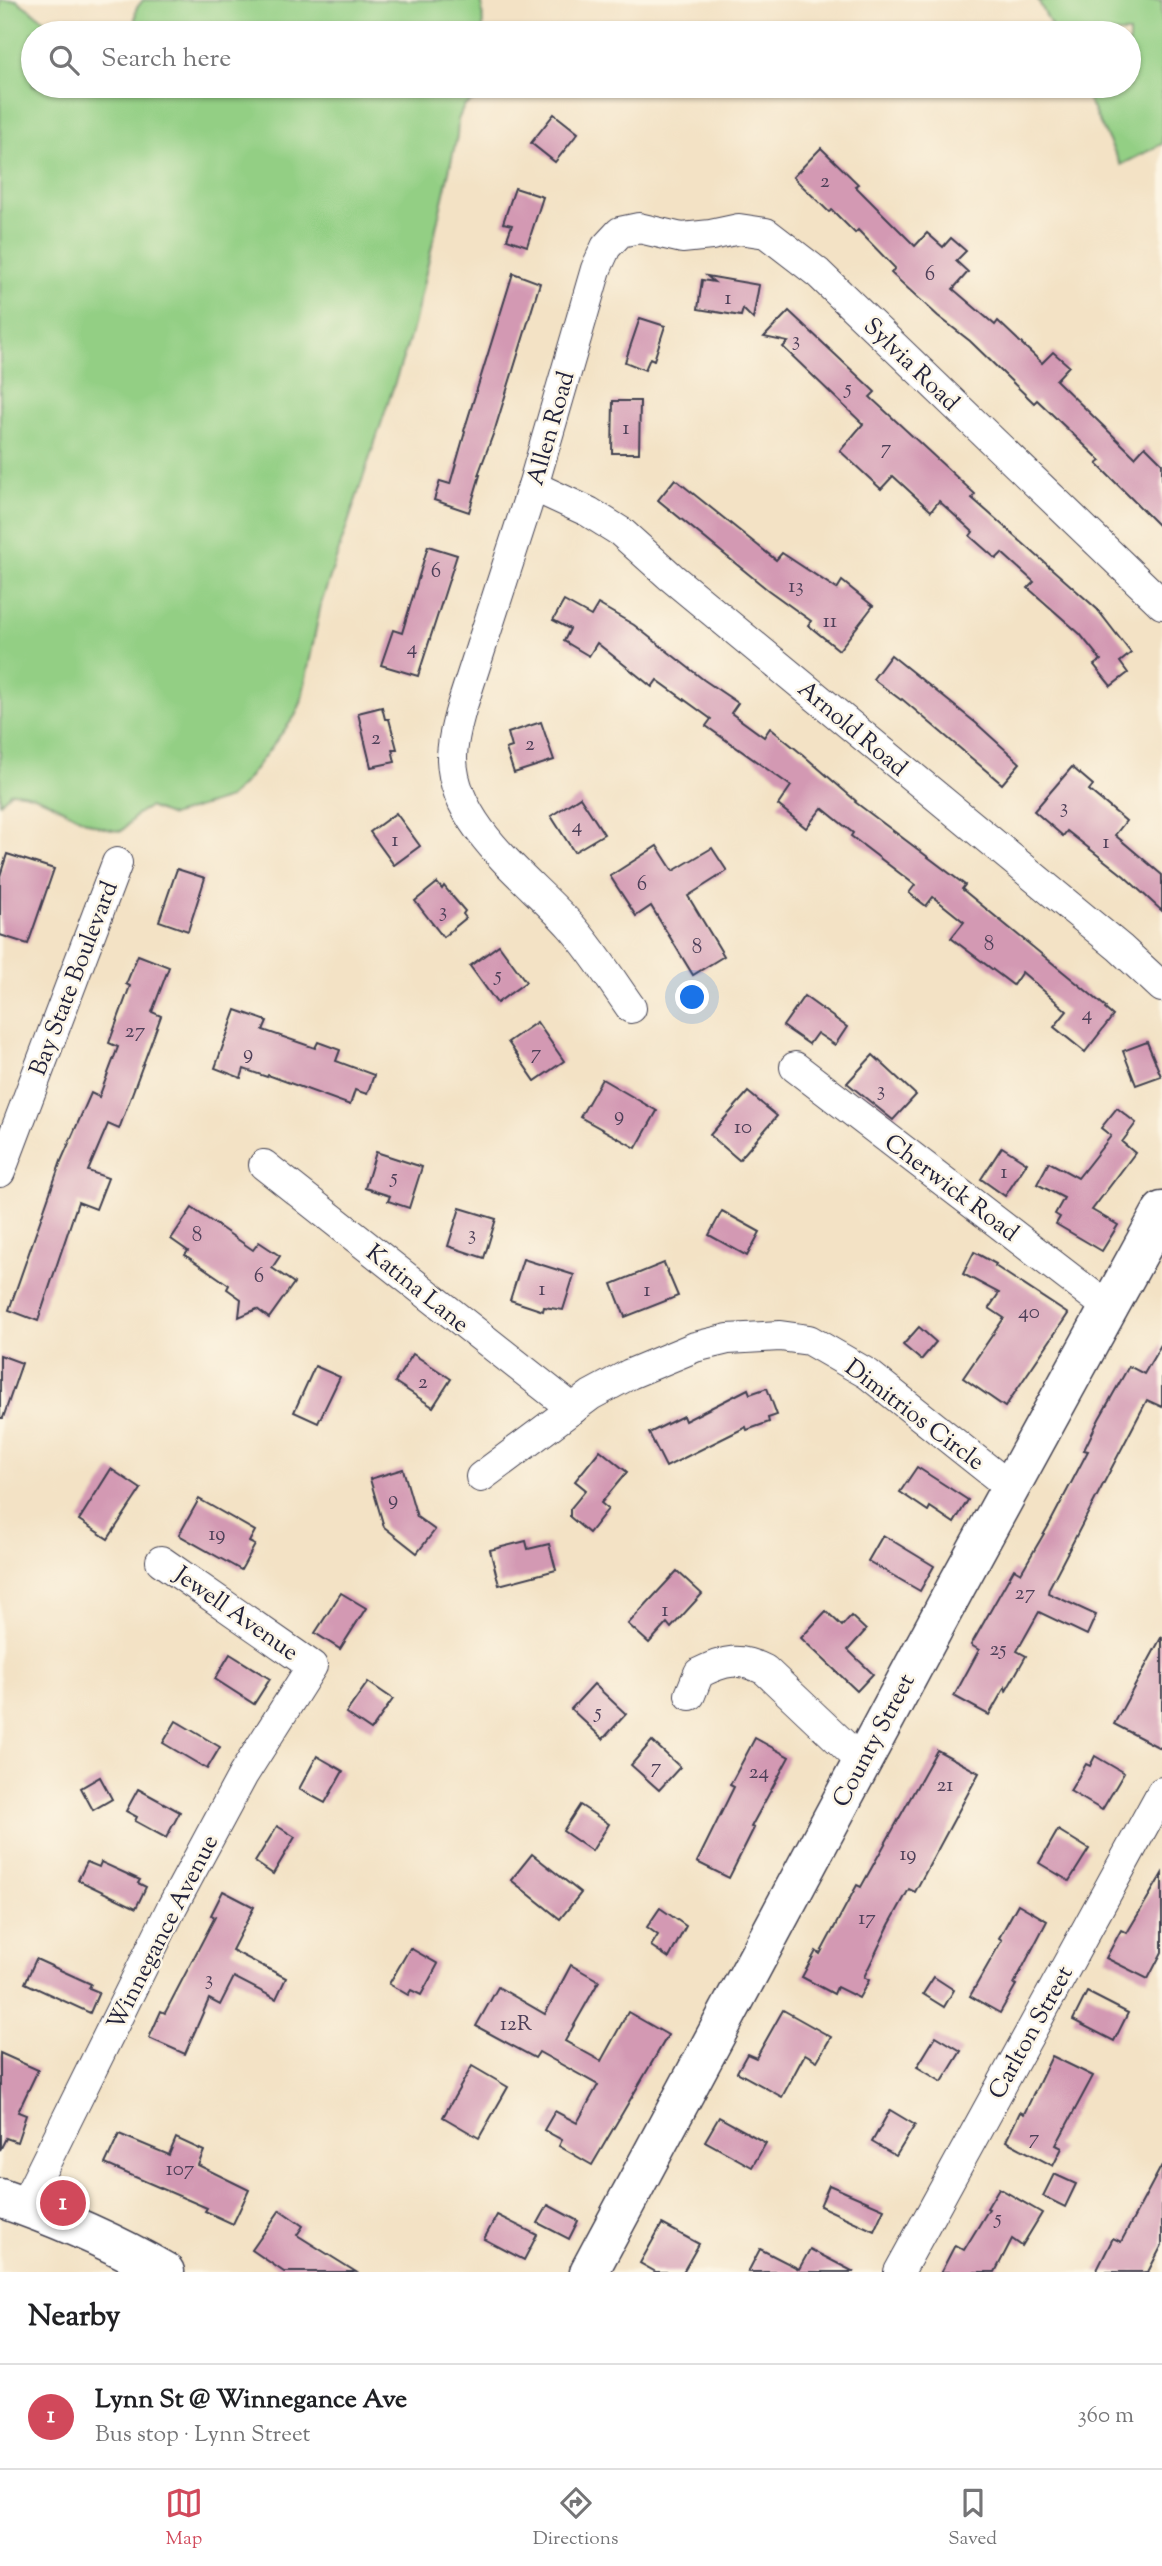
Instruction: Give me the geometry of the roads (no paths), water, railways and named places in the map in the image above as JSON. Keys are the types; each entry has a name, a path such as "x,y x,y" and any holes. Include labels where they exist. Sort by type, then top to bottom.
{"main road":[{"name":"County Street","path":"589,2272 1010,1487 1162,1211"},
{"path":"12,2202 51,2215 121,2260 165,2272"}],"street":[{"name":"Sylvia Road","path":"619,233 639,228 682,238 711,236 739,229 766,233 818,273 1162,604"},
{"name":"Allen Road","path":"619,233 606,247 596,269 533,486 454,733 452,759 463,804 483,835 572,927 631,1008"},
{"name":"Arnold Road","path":"533,486 589,512 621,532 682,586 1120,947 1162,986"},
{"name":"Bay State Boulevard","path":"0,1172 117,863"},
{"name":"Cherwick Road","path":"795,1067 1109,1308"},
{"name":"Katina Lane","path":"264,1165 573,1409"},
{"name":"Dimitrios Circle","path":"481,1477 591,1395 630,1374 695,1347 753,1336 780,1336 809,1340 869,1374 1010,1487"},
{"name":"Jewell Avenue","path":"161,1561 312,1666"},
{"path":"690,1695 699,1673 715,1665 734,1661 748,1662 765,1670 862,1762"},
{"name":"Winnegance Avenue","path":"12,2202 243,1775 312,1666"},
{"name":"Carlton Street","path":"899,2272 1162,1792"}],"place":[{"name":"Lynn St @ Winnegance Ave","path":"63,2203"}]}
